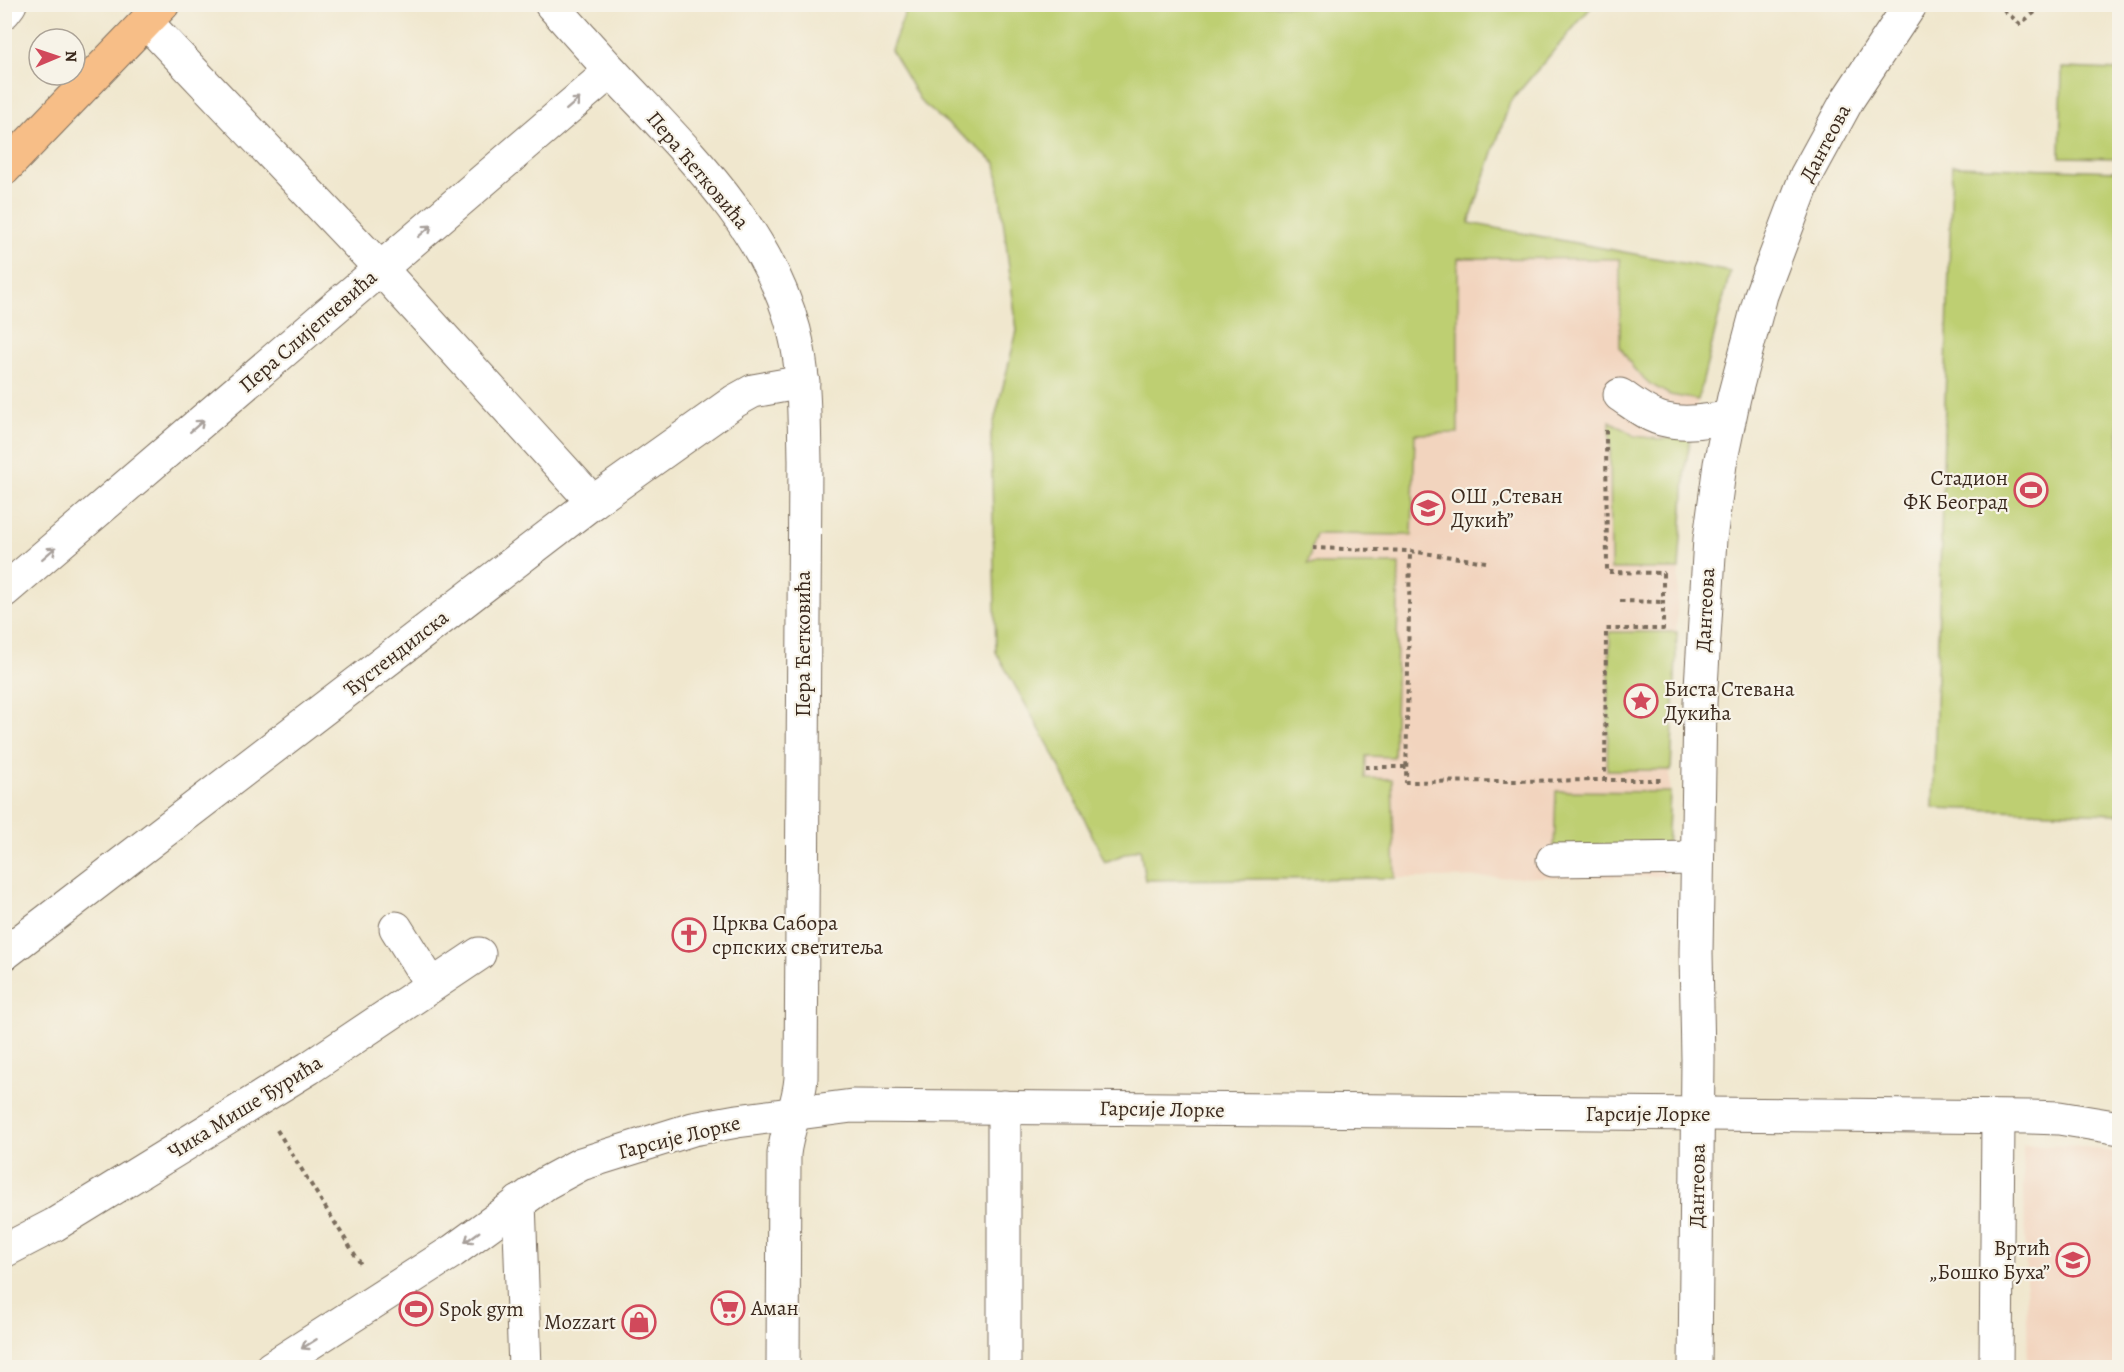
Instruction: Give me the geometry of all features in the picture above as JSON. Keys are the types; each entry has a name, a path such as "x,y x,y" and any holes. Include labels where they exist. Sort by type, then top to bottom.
{"main road":[{"path":"5,167 155,13"}],"street":[{"path":"4,12 10,4"},
{"name":"Пера Ћетковића","path":"551,4 689,154 749,229 778,282 799,356 803,382 805,472 802,1051 800,1095 789,1126 784,1154 783,1368"},
{"name":"Дантеова","path":"1695,1368 1698,1114 1696,952 1700,703 1710,539 1720,464 1748,338 1761,296 1806,176 1848,99 1911,4"},
{"path":"155,13 381,269 593,502"},
{"name":"Пера Слијепчевића","path":"4,591 611,71"},
{"name":"Ћустендилска","path":"4,954 593,502 735,401 753,392 803,382"},
{"path":"1620,395 1650,414 1667,421 1729,418"},
{"path":"1553,860 1697,858"},
{"path":"396,928 431,984"},
{"name":"Чика Мише Ђурића","path":"4,1251 54,1225 309,1068 431,984 479,954"},
{"name":"Гарсије Лорке","path":"271,1368 453,1251 546,1183 581,1164 693,1129 795,1113 852,1106 2060,1118 2120,1128"},
{"path":"1004,1107 1004,1368"},
{"path":"1996,1368 1998,1118"},
{"path":"519,1202 525,1368"}],"path":[{"path":"1997,4 2020,24 2045,4"},
{"path":"1605,780 1606,629 1663,629 1662,573 1607,572 1605,418 1620,395"},
{"path":"1312,548 1410,551 1486,562"},
{"path":"1410,551 1406,782 1664,780"},
{"path":"1620,601 1664,602"},
{"path":"1365,767 1407,767"},
{"path":"258,1099 381,1297"}],"shaded area":[{"name":"ОШ „Стеван Дукић”","path":"1469,223 1730,272 1698,400 1686,462 1679,569 1666,876 1145,880 1140,848"},
{"name":"Вртић „Бошко Буха”","path":"2023,1145 2079,1146 2119,1153 2119,1367 2028,1367"}],"green space":[{"path":"908,5 1593,5 1510,102 1469,223 1730,272 1698,400 1670,395 1650,384 1634,369 1620,347 1620,259 1458,258 1458,433 1415,434 1412,535 1315,534 1308,564 1399,564 1394,757 1366,756 1365,778 1392,779 1395,878 1145,880 1140,848 1105,862 1054,755 996,652 991,434 1017,331 996,163 921,102 891,50"},
{"path":"2062,68 2119,70 2119,158 2060,157"},
{"name":"Стадион ФК Београд","path":"1952,166 2119,171 2119,814 1933,808"},
{"path":"1610,421 1635,436 1659,439 1691,437 1686,462 1679,569 1611,569"},
{"path":"1610,632 1677,632 1671,770 1607,770"},
{"path":"1556,791 1670,792 1667,849 1554,851"}],"place":[{"name":"Стадион ФК Београд","path":"2031,490"},
{"name":"ОШ „Стеван Дукић”","path":"1428,508"},
{"name":"Биста Стевана Дукића","path":"1641,701"},
{"name":"Црква Сабора српских светитеља","path":"689,935"},
{"name":"Вртић „Бошко Буха”","path":"2073,1260"},
{"name":"Аман","path":"728,1308"},
{"name":"Spok gym","path":"416,1309"},
{"name":"Mozzart","path":"639,1322"}]}
